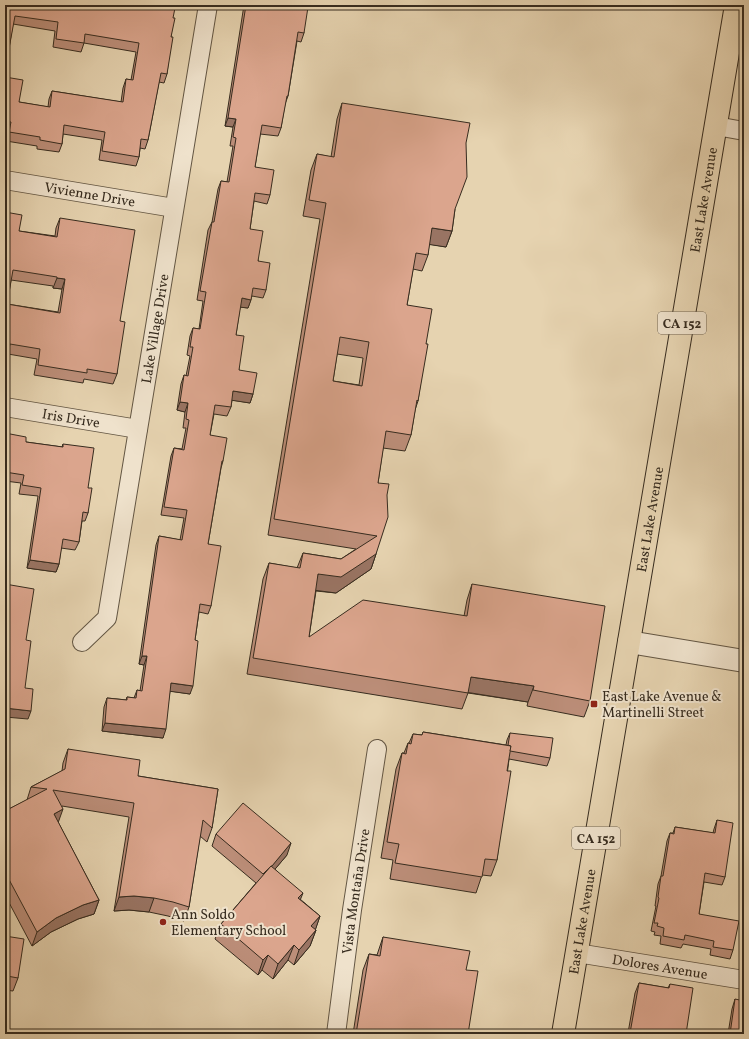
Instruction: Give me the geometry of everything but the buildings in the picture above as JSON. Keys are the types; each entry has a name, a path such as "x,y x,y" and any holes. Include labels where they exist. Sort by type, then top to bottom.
{"main road":[{"name":"East Lake Avenue","path":"563,1034 736,5"}],"street":[{"name":"Lake Village Drive","path":"82,642 107,618 208,5"},
{"path":"716,126 744,131"},
{"name":"Vivienne Drive","path":"5,180 174,208"},
{"name":"Iris Drive","path":"5,407 138,429"},
{"path":"630,642 744,661"},
{"name":"Vista Montaña Drive","path":"336,1034 352,910 377,749"},
{"name":"Dolores Avenue","path":"576,953 744,980"}],"place":[{"name":"East Lake Avenue & Martinelli Street","path":"594,704"},
{"name":"Ann Soldo Elementary School","path":"163,922"}]}
